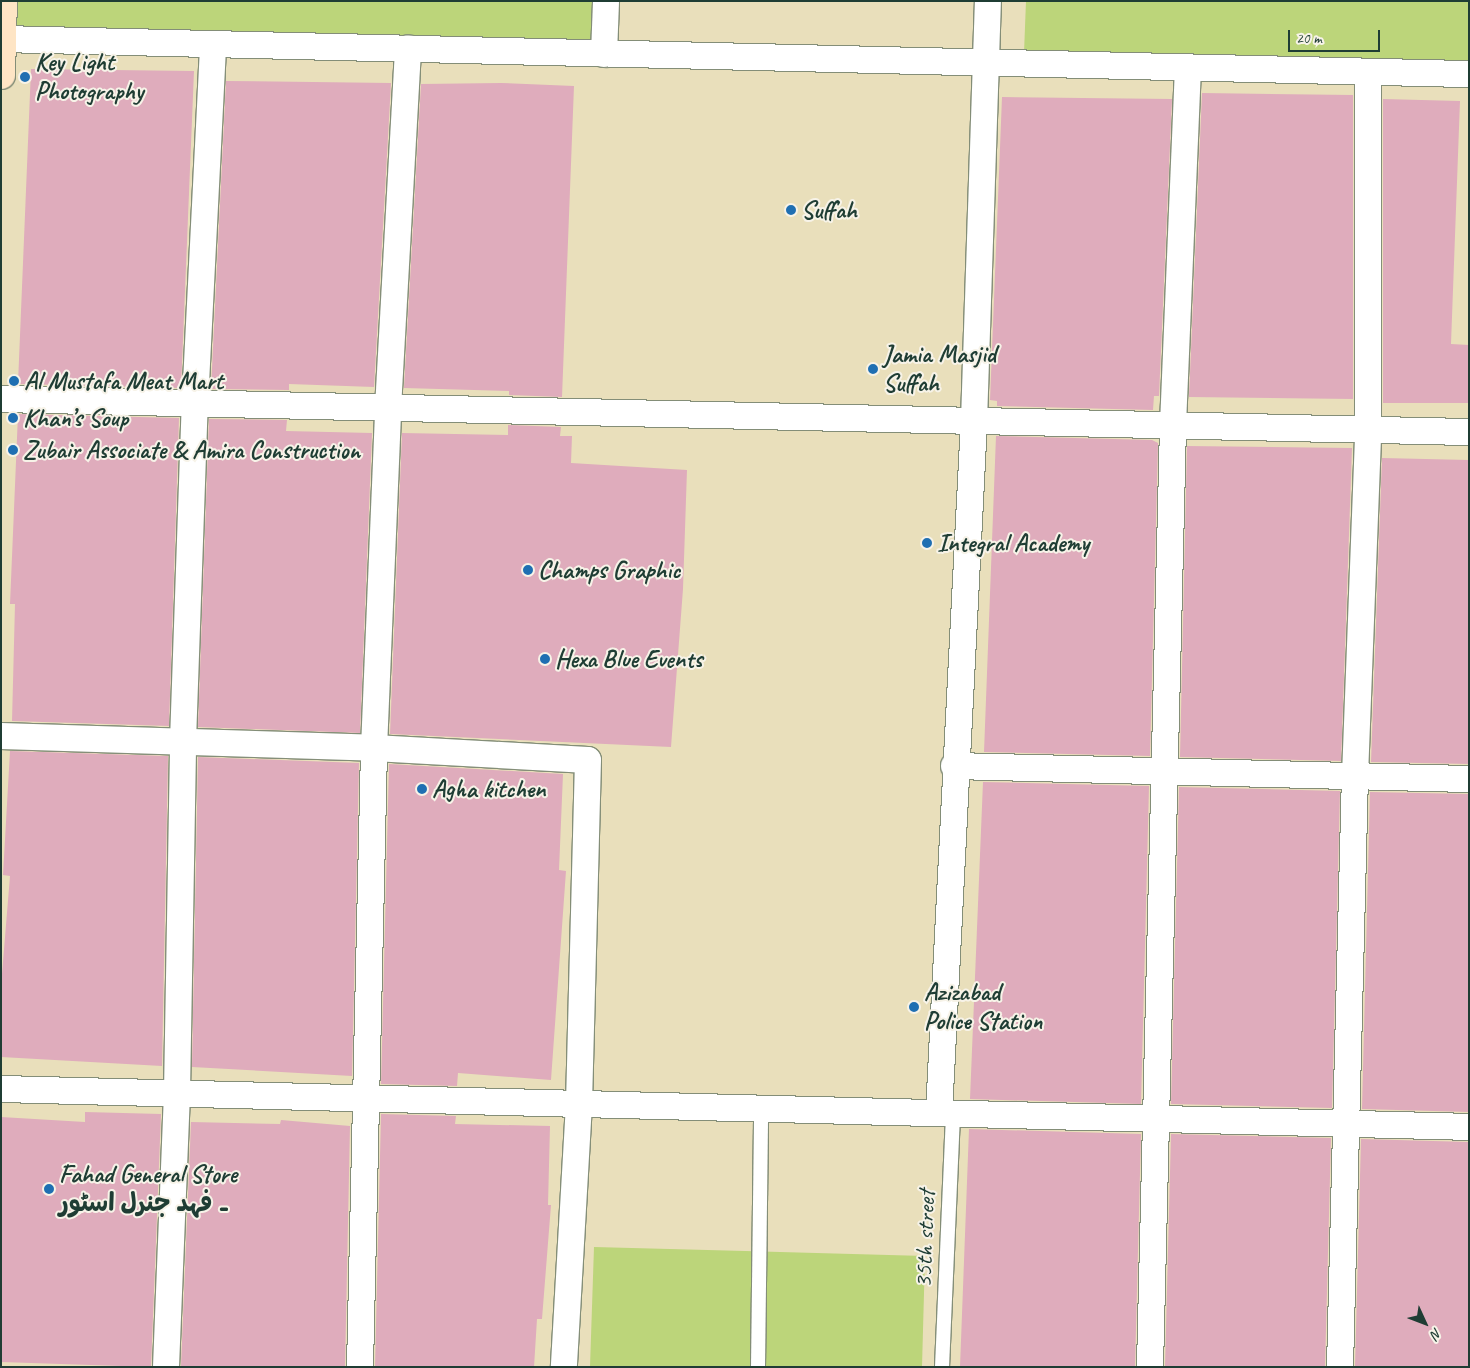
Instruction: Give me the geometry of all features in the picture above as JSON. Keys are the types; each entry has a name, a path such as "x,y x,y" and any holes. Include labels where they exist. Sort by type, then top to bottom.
{"street":[{"path":"1,75 3,1"},
{"path":"604,54 606,1"},
{"path":"946,1113 954,766 974,421 988,1"},
{"path":"2,39 986,64 1469,74"},
{"path":"166,1367 177,1093 183,741 194,403 213,44"},
{"path":"360,1367 374,748 388,408 408,49"},
{"path":"1150,1367 1162,771 1172,425 1188,68"},
{"path":"1340,1367 1355,776 1368,430 1368,72"},
{"path":"1,399 1469,432"},
{"path":"1,736 374,748 588,760 579,1104 564,1367"},
{"path":"954,766 1469,779"},
{"path":"1,1089 1469,1127"}],"lane":[{"path":"758,1367 760,1108"},
{"name":"35th street","path":"942,1367 946,1113"}],"green space":[{"path":"1,1 606,1 604,54 1,39"},
{"path":"1026,1 1469,1 1469,64 1024,53"},
{"path":"594,1247 925,1256 922,1367 590,1367"}],"building":[{"path":"31,69 194,71 181,388 18,384"},
{"path":"226,81 391,83 374,387 289,384 289,390 211,389"},
{"path":"501,83 574,86 562,397 509,395 509,391 404,388 421,84"},
{"path":"1202,93 1353,95 1353,399 1189,397"},
{"path":"1002,97 1172,99 1159,396 1154,396 1153,410 997,406 997,401 990,400"},
{"path":"1383,99 1460,101 1451,344 1469,345 1469,403 1383,403"},
{"path":"18,414 179,418 169,726 12,721 15,604 10,604"},
{"path":"209,419 287,420 286,431 372,433 360,733 198,727"},
{"path":"508,425 561,427 560,436 572,436 571,463 687,470 683,589 671,747 390,734 402,433 508,435"},
{"path":"996,436 1152,440 1158,443 1150,756 984,752"},
{"path":"1187,446 1352,448 1341,761 1180,757"},
{"path":"1382,458 1469,460 1469,764 1371,762"},
{"path":"10,751 168,756 162,1066 1,1057 1,986 10,876 3,875"},
{"path":"198,757 359,763 352,1076 192,1067"},
{"path":"389,764 563,774 559,870 566,871 551,1080 458,1073 457,1086 381,1084"},
{"path":"983,782 1149,786 1141,1104 970,1099"},
{"path":"1179,787 1340,791 1332,1108 1171,1104"},
{"path":"1370,792 1469,794 1469,1112 1362,1109"},
{"path":"85,1112 161,1114 151,1367 1,1362 1,1117 85,1122"},
{"path":"381,1114 456,1116 455,1124 550,1126 548,1205 551,1205 542,1319 537,1319 534,1367 375,1367"},
{"path":"281,1120 350,1126 345,1367 181,1366 191,1122 280,1124"},
{"path":"969,1129 1141,1134 1135,1367 960,1367"},
{"path":"1171,1134 1331,1138 1325,1367 1165,1367"},
{"path":"1361,1139 1469,1142 1469,1367 1355,1367"}],"place":[{"name":"Key Light Photography","path":"25,77"},
{"name":"Suffah","path":"791,210"},
{"name":"Jamia Masjid Suffah","path":"873,369"},
{"name":"Al Mustafa Meat Mart","path":"14,381"},
{"name":"Khan’s Soup","path":"13,418"},
{"name":"Zubair Associate & Amira Construction","path":"13,450"},
{"name":"Integral Academy","path":"927,543"},
{"name":"Champs Graphic","path":"528,570"},
{"name":"Hexa Blue Events","path":"545,659"},
{"name":"Agha kitchen","path":"422,789"},
{"name":"Azizabad Police Station","path":"914,1007"},
{"name":"Fahad General Store ۔ فہد جنرل اسٹور","path":"49,1189"}]}
